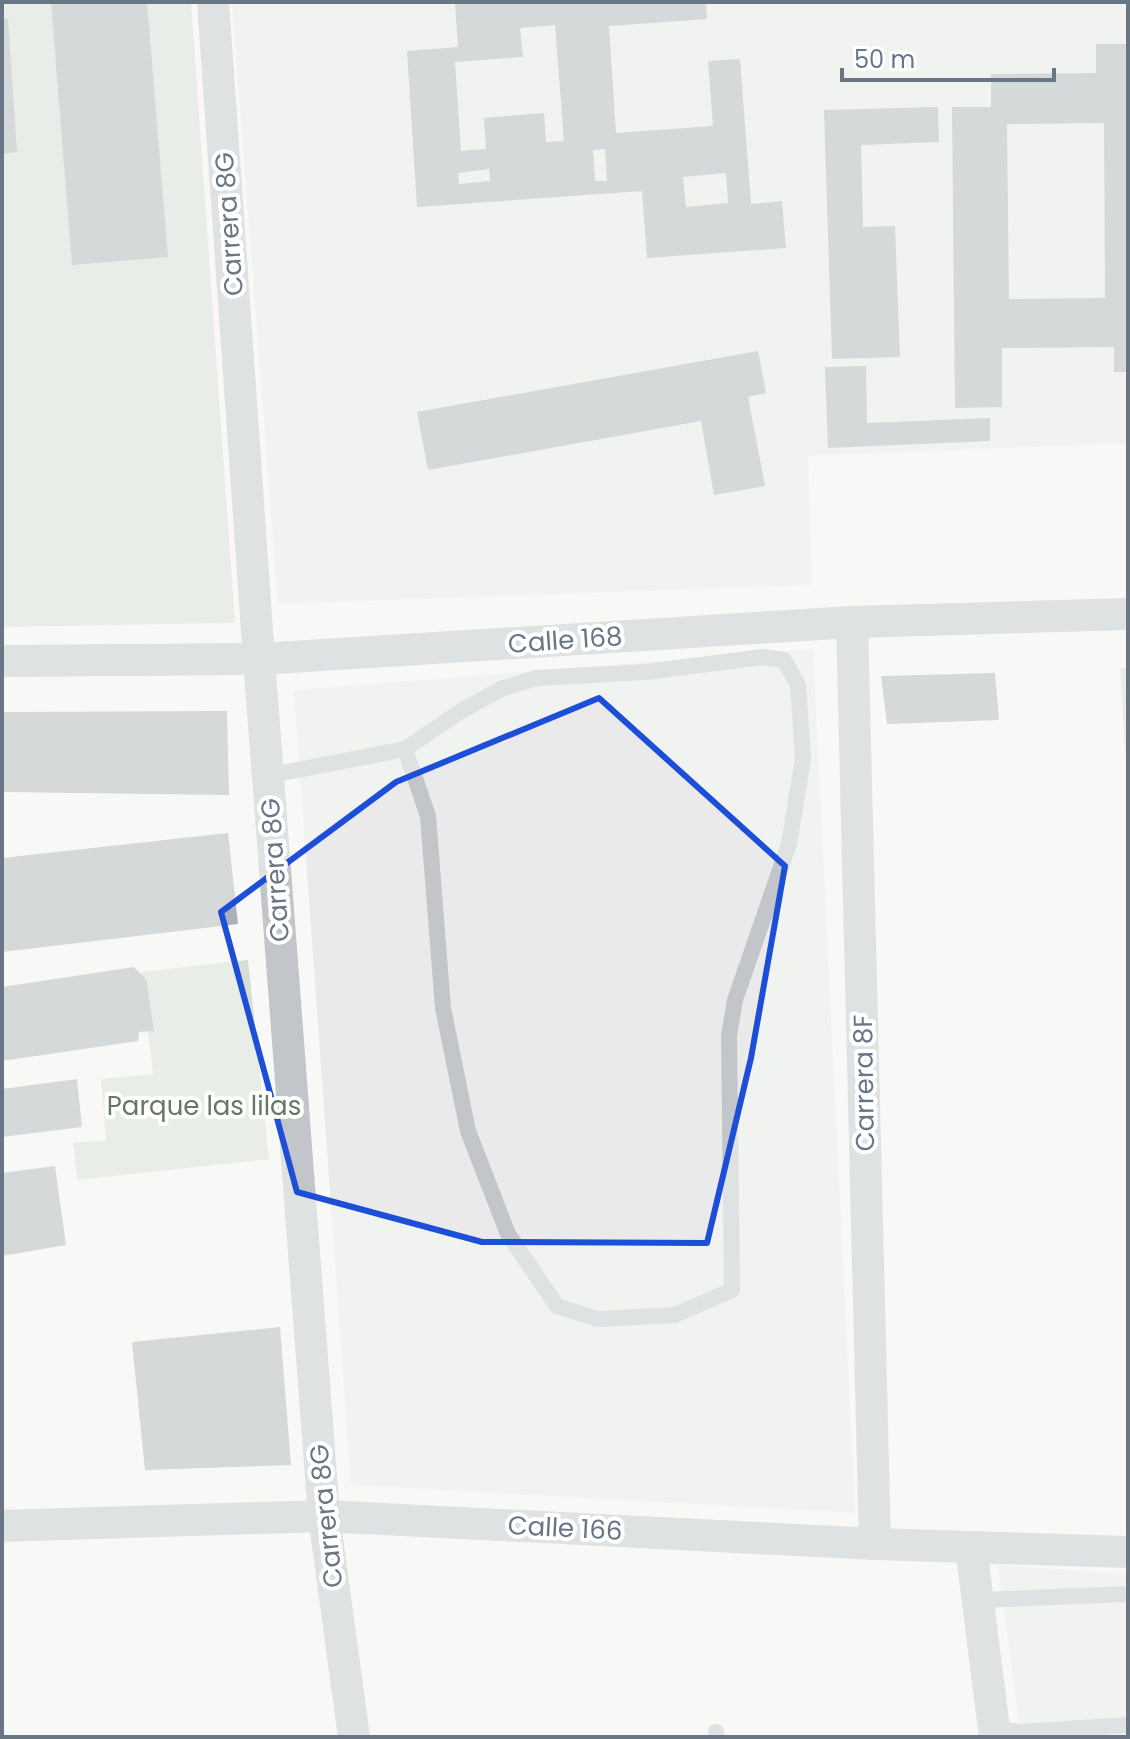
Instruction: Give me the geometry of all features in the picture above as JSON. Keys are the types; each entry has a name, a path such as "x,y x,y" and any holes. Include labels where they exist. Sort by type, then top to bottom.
{"street":[{"name":"Carrera 8G","path":"213,2 267,776 324,1516 354,1737"},
{"name":"Calle 168","path":"2,661 259,659 852,622 1128,614"},
{"name":"Carrera 8F","path":"852,622 875,1544"},
{"name":"Calle 166","path":"2,1526 324,1516 875,1544 1128,1552"},
{"path":"971,1547 995,1733"}],"lane":[{"path":"267,776 405,749 461,711 501,689 536,678 646,672 762,657 784,660 798,685 803,759 789,844 735,1000 729,1035 732,1290 675,1315 597,1319 557,1306 508,1234 468,1131 443,1008 428,816 405,749"},
{"path":"978,1600 1128,1594"},
{"path":"995,1733 1128,1725"}],"highlighted area":[{"path":"599,698 785,866 751,1058 707,1243 482,1242 297,1192 221,912 396,782"}],"shaded area":[{"path":"232,2 1128,2 1128,443 808,456 812,585 278,604"},
{"path":"813,649 855,1513 351,1485 294,690"},
{"path":"998,1565 1128,1574 1128,1737 1021,1737"}],"green space":[{"path":"2,2 191,2 235,623 2,627"},
{"path":"1120,668 1128,668 1128,923 1126,767"},
{"name":"Parque las lilas","path":"248,960 269,1159 77,1180 73,1142 106,1141 101,1079 153,1074 141,972"}],"building":[{"path":"51,2 147,2 168,257 72,265"},
{"path":"455,2 706,2 707,19 609,26 616,133 713,126 708,61 740,59 751,204 782,201 786,248 647,258 642,191 417,207 407,51 458,47","holes":["555,25 564,141 546,142 544,113 484,118 486,149 461,151 455,62 523,57 520,28","605,149 607,181 595,181 593,150","489,169 490,181 459,184 458,173","726,173 728,203 686,207 683,177"]},
{"path":"2,19 8,19 17,152 2,154"},
{"path":"1096,44 1128,44 1128,372 1114,372 1114,347 1002,348 1002,407 955,408 952,107 991,107 991,74 1096,73","holes":["1104,123 1105,298 1009,299 1007,124"]},
{"path":"938,107 939,142 861,145 863,227 895,226 900,357 832,359 824,110"},
{"path":"758,351 766,393 748,397 765,486 714,495 701,421 428,470 417,412"},
{"path":"866,366 867,423 990,418 990,441 828,448 825,367"},
{"path":"995,673 999,720 887,724 881,676"},
{"path":"227,711 229,795 2,792 2,712"},
{"path":"228,833 238,924 2,952 2,858"},
{"path":"134,967 146,979 154,1031 139,1032 138,1041 2,1061 2,987"},
{"path":"77,1079 82,1127 2,1137 2,1089"},
{"path":"55,1166 66,1245 2,1256 2,1173"},
{"path":"280,1327 291,1465 145,1470 132,1342"}]}
